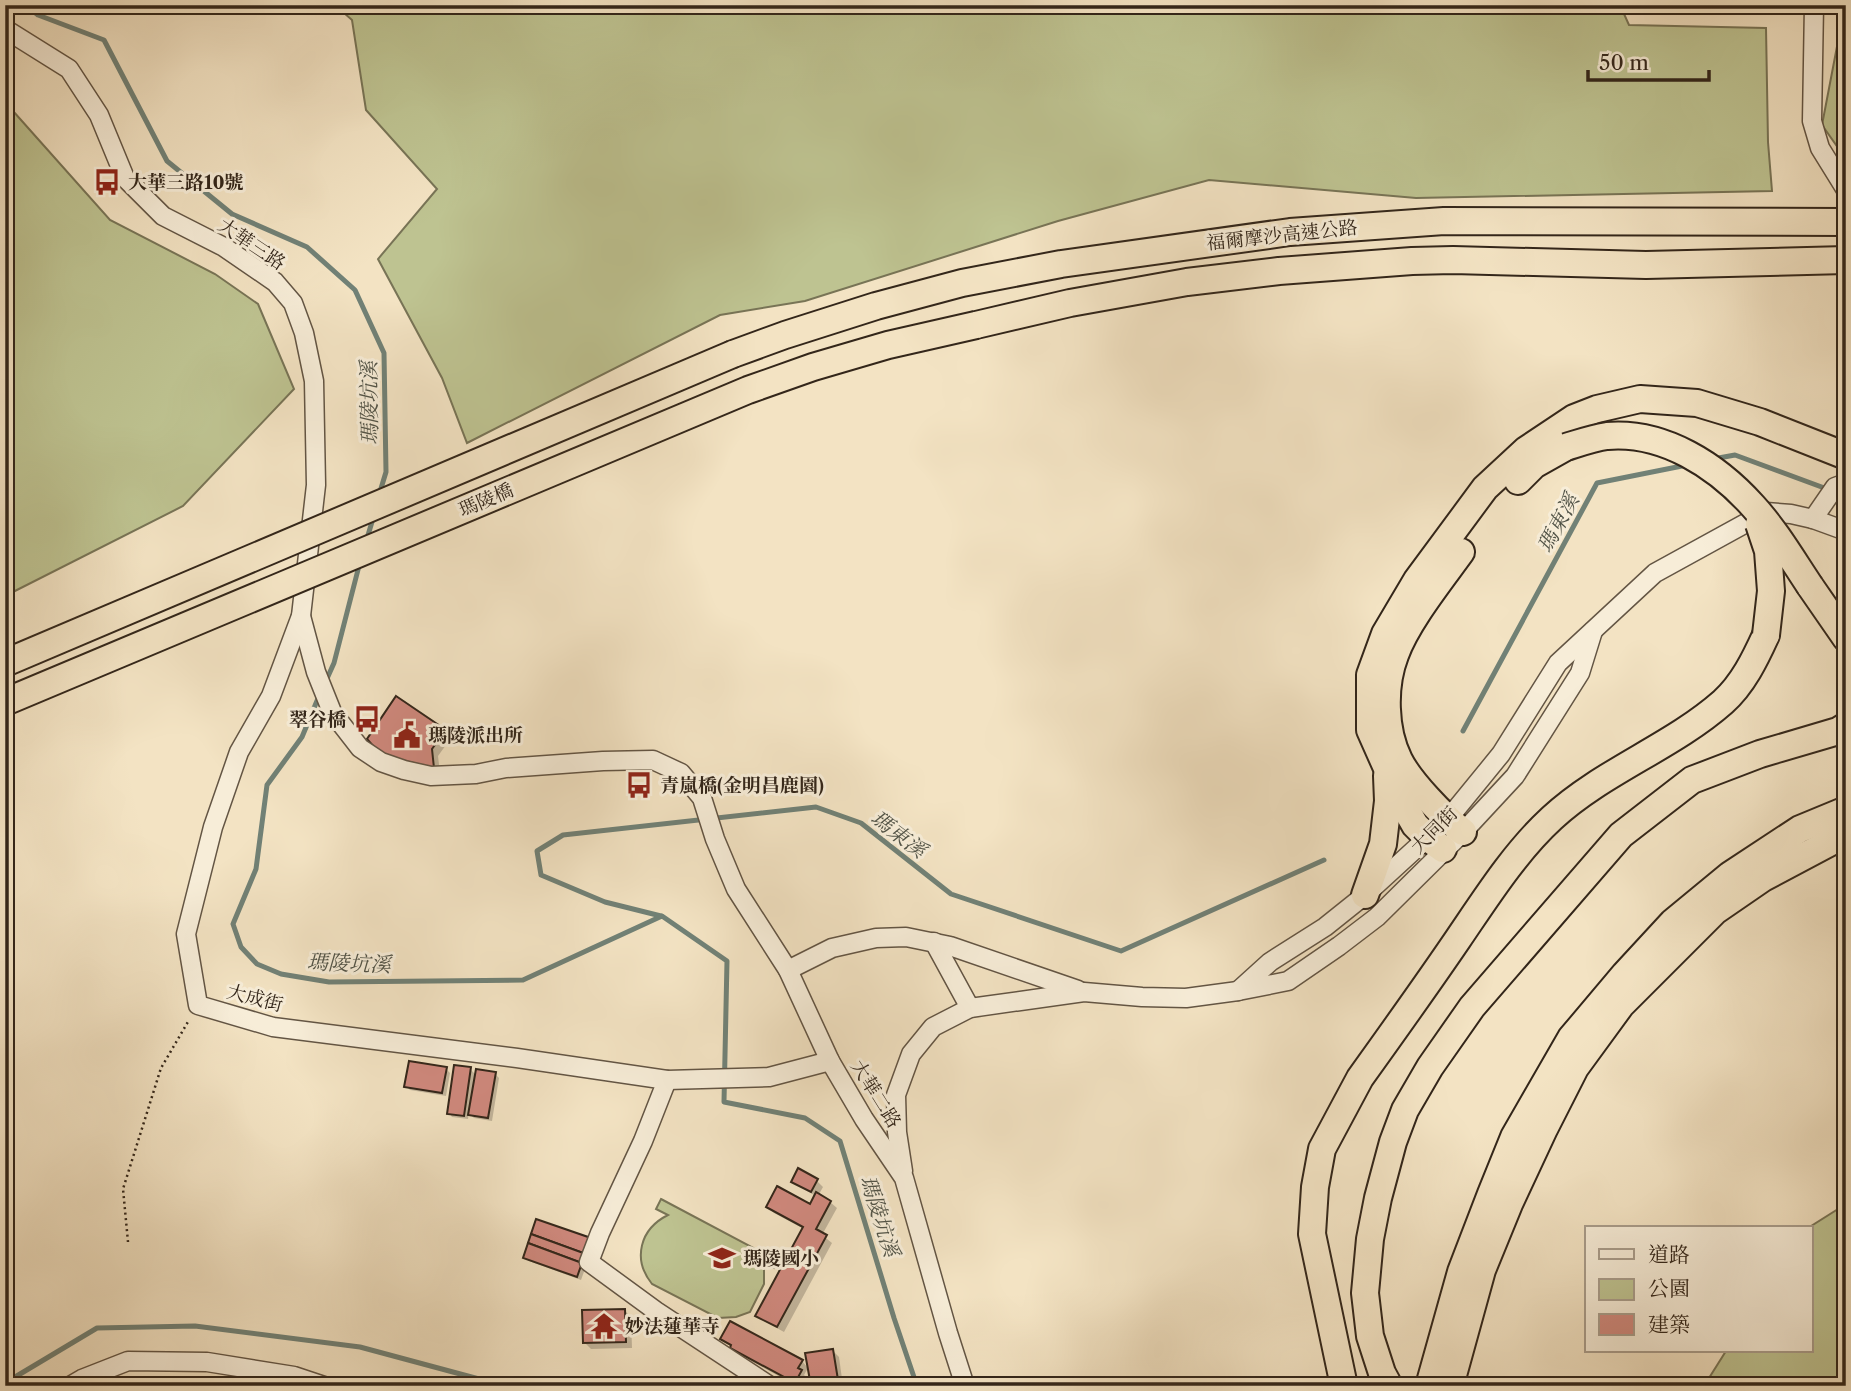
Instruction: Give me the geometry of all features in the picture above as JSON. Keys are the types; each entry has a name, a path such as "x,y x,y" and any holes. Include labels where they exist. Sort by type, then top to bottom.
{"highway":[{"name":"福爾摩沙高速公路","path":"733,354 876,306 962,283 1061,264 1290,232 1444,221 1846,222"},
{"name":"福爾摩沙高速公路","path":"976,325 1070,303 1187,282 1279,271 1412,261 1646,265 1846,260"},
{"name":"瑪陵橋","path":"5,702 748,390 888,345 976,325"},
{"name":"瑪陵橋","path":"5,663 733,354"},
{"path":"1446,835 1415,825 1386,768 1370,730 1370,675 1385,634 1417,580 1485,488 1526,450 1574,418 1640,398 1697,403 1771,426 1846,456"},
{"path":"1771,426 1838,484"},
{"path":"1446,835 1418,785 1399,760 1389,729 1386,704 1394,657 1404,635 1438,583 1499,499 1534,466 1566,447 1593,438 1631,436 1655,440 1680,449 1710,468 1753,506 1846,638"},
{"path":"1344,1386 1312,1234 1315,1187 1322,1149 1360,1078 1491,891 1532,838 1574,800 1725,701 1751,667 1766,635 1771,591 1768,551 1753,506"},
{"path":"1389,1386 1370,1336 1365,1293 1370,1239 1393,1142 1405,1110 1430,1066 1472,1007 1621,835 1692,780 1760,754 1842,729"},
{"path":"1366,895 1383,844 1388,801 1386,768"},
{"path":"1429,1386 1461,1272 1514,1137 1571,1038 1673,922 1730,875 1800,829 1846,810"},
{"path":"1450,1386 1482,1270 1509,1204 1575,1068 1622,1005 1715,911 1763,878 1846,834"}],"street":[{"path":"1814,5 1812,121 1820,148 1846,190"},
{"name":"大華三路","path":"5,29 69,69 99,115 125,178 145,199 163,216 224,247 275,282 293,303 304,333 314,381 316,485 301,616"},
{"path":"1813,519 1838,484"},
{"name":"大同街","path":"1084,992 1142,998 1186,998 1288,981 1377,917 1446,835 1558,663 1655,573 1766,512 1813,519 1846,531"},
{"name":"大華二路","path":"301,616 316,672 332,712 360,748 381,762 431,776 603,761 653,760 681,773 702,798 715,839 736,889 788,970 830,1061 864,1119 904,1178 965,1386"},
{"name":"大成街","path":"301,616 271,696 239,752 213,827 186,934 198,1005 273,1027 667,1080 769,1077 830,1061"},
{"name":"大同街","path":"1238,991 1270,962 1325,928 1446,835 1515,776 1580,673 1593,631"},
{"path":"788,970 832,948 876,938 906,937 950,946 1084,992"},
{"path":"934,943 970,1008"},
{"path":"904,1178 897,1132 896,1095 911,1054 933,1027 970,1008 1084,992"},
{"path":"667,1080 589,1262 656,1311 771,1386"},
{"path":"71,1386 128,1361 207,1362 294,1376 324,1386"}],"path":[{"path":"128,1242 123,1189 162,1068 198,1005"}],"green space":[{"path":"335,5 1620,5 1629,25 1766,28 1768,142 1772,191 1416,198 1209,180 1058,221 805,301 720,315 467,443 442,378 378,259 437,189 366,110 352,20"},
{"path":"1839,36 1846,36 1846,159 1822,125"},
{"path":"5,102 110,220 215,274 258,304 294,389 183,506 5,596"},
{"path":"661,1199 778,1261 774,1268 764,1263 764,1284 750,1312 736,1317 718,1318 652,1284 642,1265 642,1245 651,1228 668,1215 656,1209"},
{"path":"1846,1204 1846,1386 1704,1386 1725,1352 1812,1352 1811,1226"}],"building":[{"name":"瑪陵派出所","path":"396,696 446,730 432,749 434,768 381,755 367,739"},
{"path":"409,1061 447,1067 442,1093 404,1087"},
{"path":"454,1065 471,1067 464,1116 447,1114"},
{"path":"476,1069 496,1072 488,1118 468,1115"},
{"path":"798,1168 818,1179 811,1192 791,1182"},
{"path":"777,1186 810,1204 816,1192 831,1201 816,1229 827,1235 777,1327 755,1316 803,1227 766,1207"},
{"path":"536,1219 591,1238 586,1254 531,1234"},
{"path":"531,1234 586,1254 582,1263 528,1243"},
{"path":"528,1243 582,1263 577,1277 523,1258"},
{"name":"妙法蓮華寺","path":"625,1309 626,1342 583,1343 582,1310"},
{"path":"730,1321 803,1360 798,1368 802,1370 795,1383 730,1348 731,1345 720,1339"},
{"path":"833,1349 839,1386 811,1386 805,1353"}],"waterway":[{"name":"瑪陵坑溪","path":"26,5 38,15 104,40 167,161 232,214 307,247 355,290 384,353 386,472 379,495"},
{"name":"瑪東溪","path":"1713,459 1735,455 1846,496"},
{"name":"瑪東溪","path":"1463,731 1597,483 1687,465"},
{"name":"瑪陵坑溪","path":"366,542 374,515"},
{"name":"瑪陵坑溪","path":"325,683 334,663 360,562"},
{"name":"瑪陵坑溪","path":"319,696 302,737 267,785 256,869 233,924 241,947 257,964 281,974 329,982 523,980 662,916 727,961 724,1102 805,1118 840,1141 917,1386"},
{"name":"瑪東溪","path":"661,916 605,902 541,875 537,851 563,835 816,807 861,823 951,894 1121,951 1324,860"},
{"path":"5,1383 97,1328 195,1326 360,1347 505,1386"}],"place":[{"name":"大華三路10號","path":"107,182"},
{"name":"翠谷橋","path":"367,719"},
{"name":"瑪陵派出所","path":"407,735"},
{"name":"青嵐橋(金明昌鹿園)","path":"639,785"},
{"name":"瑪陵國小","path":"722,1258"},
{"name":"妙法蓮華寺","path":"604,1326"}]}
